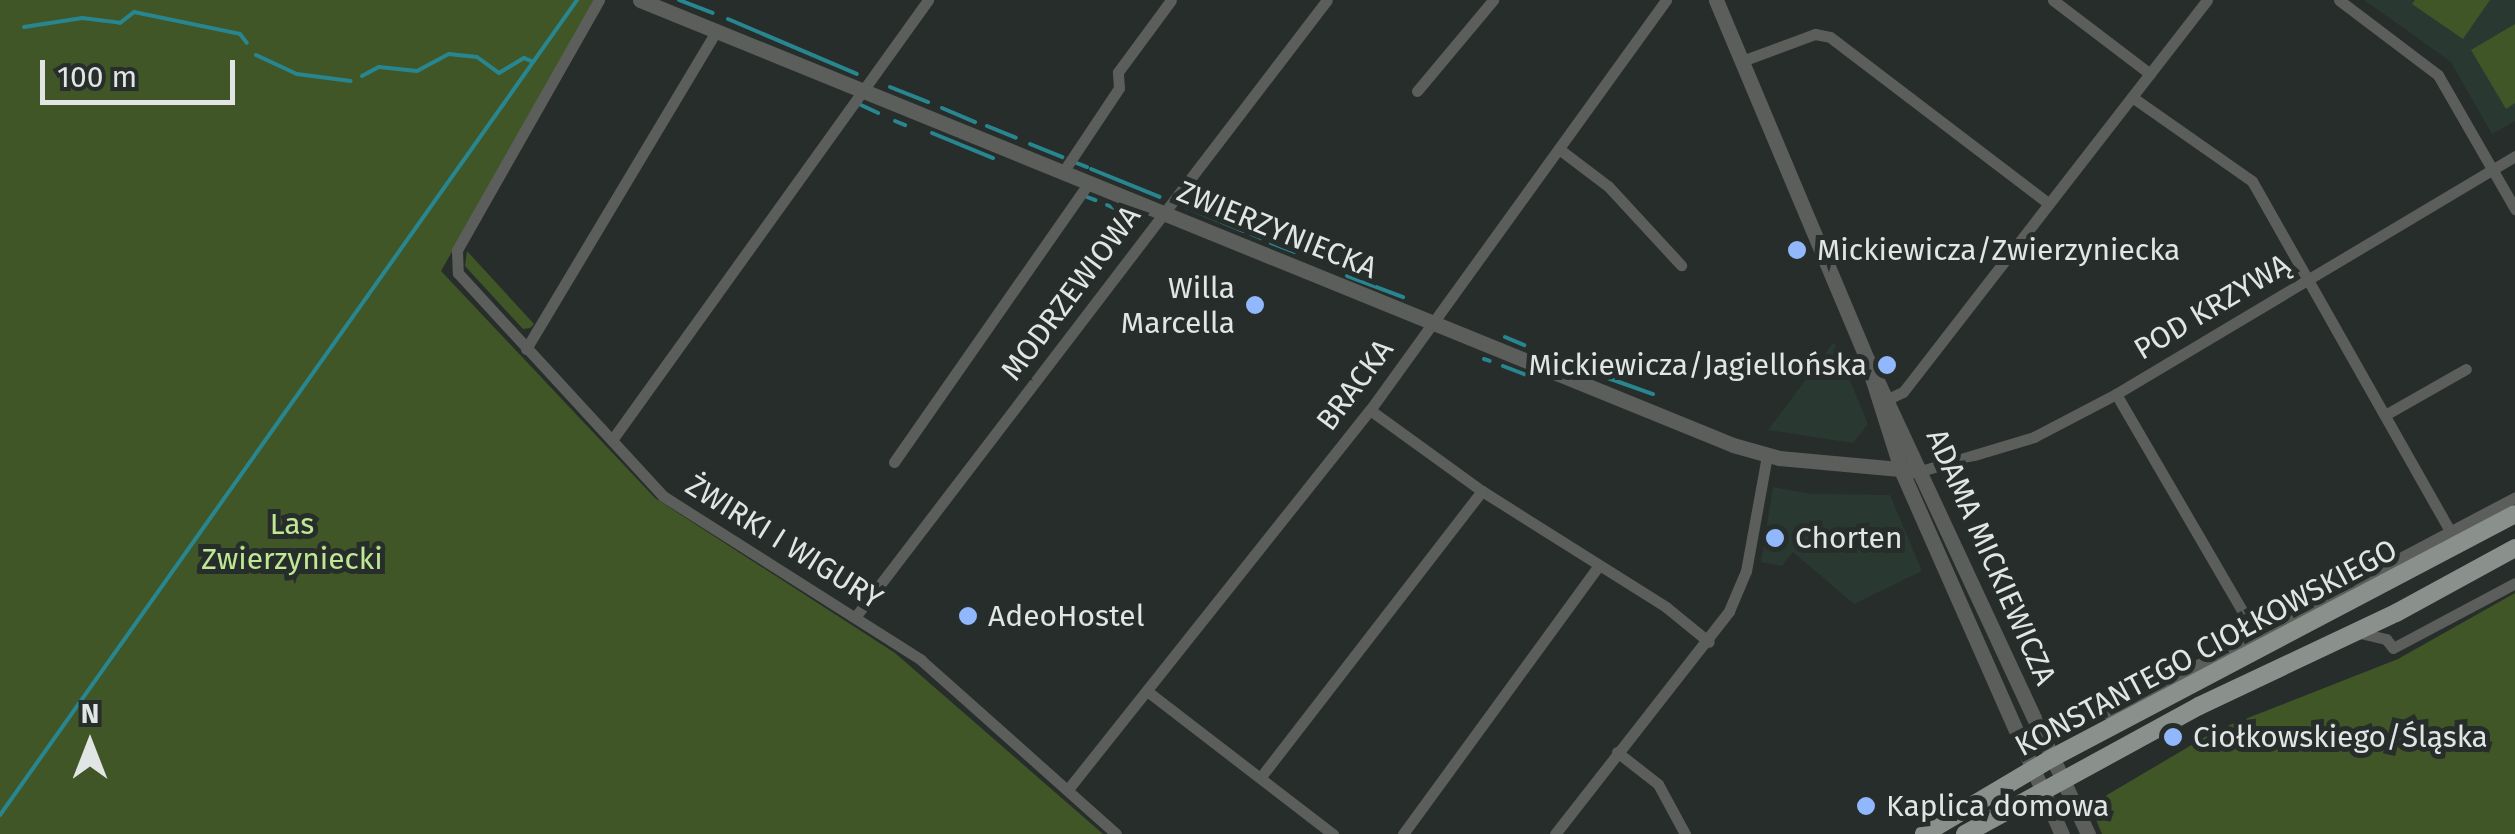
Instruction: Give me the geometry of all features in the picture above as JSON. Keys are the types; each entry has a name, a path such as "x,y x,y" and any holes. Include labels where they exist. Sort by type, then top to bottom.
{"main road":[{"name":"KONSTANTEGO CIOŁKOWSKIEGO","path":"1924,834 2106,721 2306,628 2515,514"},
{"name":"KONSTANTEGO CIOŁKOWSKIEGO","path":"1965,834 2121,749 2515,548"},
{"path":"2306,628 2302,645 2315,652"},
{"path":"2106,721 2106,744 2121,749"},
{"path":"1978,800 1991,808 1988,821"}],"street":[{"name":"ŻWIRKI I WIGURY","path":"599,0 454,263 526,349 663,496 921,660 1069,788 1116,834"},
{"name":"ZWIERZYNIECKA","path":"640,0 1766,456 1921,471"},
{"path":"612,440 928,0"},
{"path":"1063,172 1118,88 1118,72 1171,0"},
{"name":"MODRZEWIOWA","path":"856,616 1327,0"},
{"path":"1417,90 1457,57 1494,0"},
{"name":"BRACKA","path":"1069,788 1370,410 1666,0"},
{"name":"ADAMA MICKIEWICZA","path":"1716,0 1867,359 1902,472 2030,710 2088,834"},
{"path":"2053,0 2150,74"},
{"path":"1890,398 1903,392 2207,0"},
{"path":"2339,0 2438,75 2515,209"},
{"path":"526,349 716,31"},
{"path":"1742,61 1815,34 1830,37 2049,204"},
{"path":"2132,97 2252,182 2451,533"},
{"path":"1560,149 1608,186 1681,265"},
{"name":"POD KRZYWĄ","path":"1921,471 2034,436 2116,394 2515,156"},
{"path":"894,462 1089,182"},
{"name":"ADAMA MICKIEWICZA","path":"1867,359 1890,398 1921,471 1942,541 2009,721 2062,834"},
{"path":"2385,415 2466,370"},
{"path":"2116,394 2256,636"},
{"path":"1370,410 1482,491 1666,607 1709,642"},
{"path":"1554,834 1709,642 1746,570 1766,456"},
{"path":"1260,778 1482,491"},
{"name":"KONSTANTEGO CIOŁKOWSKIEGO","path":"2106,721 2515,498"},
{"path":"1403,834 1598,567"},
{"path":"2356,632 2386,638 2393,648 2515,582"},
{"path":"1147,691 1333,834"},
{"path":"2009,721 2025,722 2030,710"},
{"path":"1617,752 1658,784 1685,834"}],"shaded area":[{"path":"2364,0 2515,0 2515,121 2492,134 2451,62"},
{"path":"1834,342 1868,424 1853,443 1768,430"},
{"path":"1773,487 1811,494 1890,495 1922,571 1854,604 1793,552 1782,566 1761,562"}],"green space":[{"name":"Las Zwierzyniecki","path":"0,0 595,0 441,271 655,498 895,653 1103,834 0,834"},
{"path":"2415,0 2490,0 2463,39 2412,4"},
{"path":"2515,24 2515,103 2506,109 2471,50"},
{"path":"467,251 534,324 530,328 523,329 465,266"},
{"path":"2515,593 2515,834 2102,834 2090,805 2217,730 2398,659"}],"waterway":[{"path":"0,815 577,0"},
{"path":"679,0 713,13"},
{"path":"24,27 82,18 120,23 134,12 240,34 247,43"},
{"path":"728,19 857,74"},
{"path":"362,76 379,67 417,71 449,54 477,57 499,73 524,58 531,61"},
{"path":"256,55 297,74 351,81"},
{"path":"890,87 928,102"},
{"path":"861,105 878,113"},
{"path":"942,108 975,122"},
{"path":"895,121 905,125"},
{"path":"987,126 1016,138"},
{"path":"932,133 993,158"},
{"path":"1030,144 1062,157"},
{"path":"1074,162 1087,167"},
{"path":"1091,169 1160,197"},
{"path":"1087,197 1095,200"},
{"path":"1107,205 1142,220"},
{"path":"1186,207 1243,231"},
{"path":"1251,234 1261,238"},
{"path":"1271,243 1294,252"},
{"path":"1347,276 1403,297"},
{"path":"1505,337 1524,345"},
{"path":"1484,359 1490,361"},
{"path":"1558,359 1580,368"},
{"path":"1503,366 1526,375"},
{"path":"1588,371 1653,394"}],"place":[{"name":"Mickiewicza/Zwierzyniecka","path":"1797,250"},
{"name":"Willa Marcella","path":"1255,305"},
{"name":"Mickiewicza/Jagiellońska","path":"1887,365"},
{"name":"Chorten","path":"1775,538"},
{"name":"AdeoHostel","path":"968,616"},
{"name":"Ciołkowskiego/Śląska","path":"2173,737"},
{"name":"Kaplica domowa","path":"1866,806"}]}
